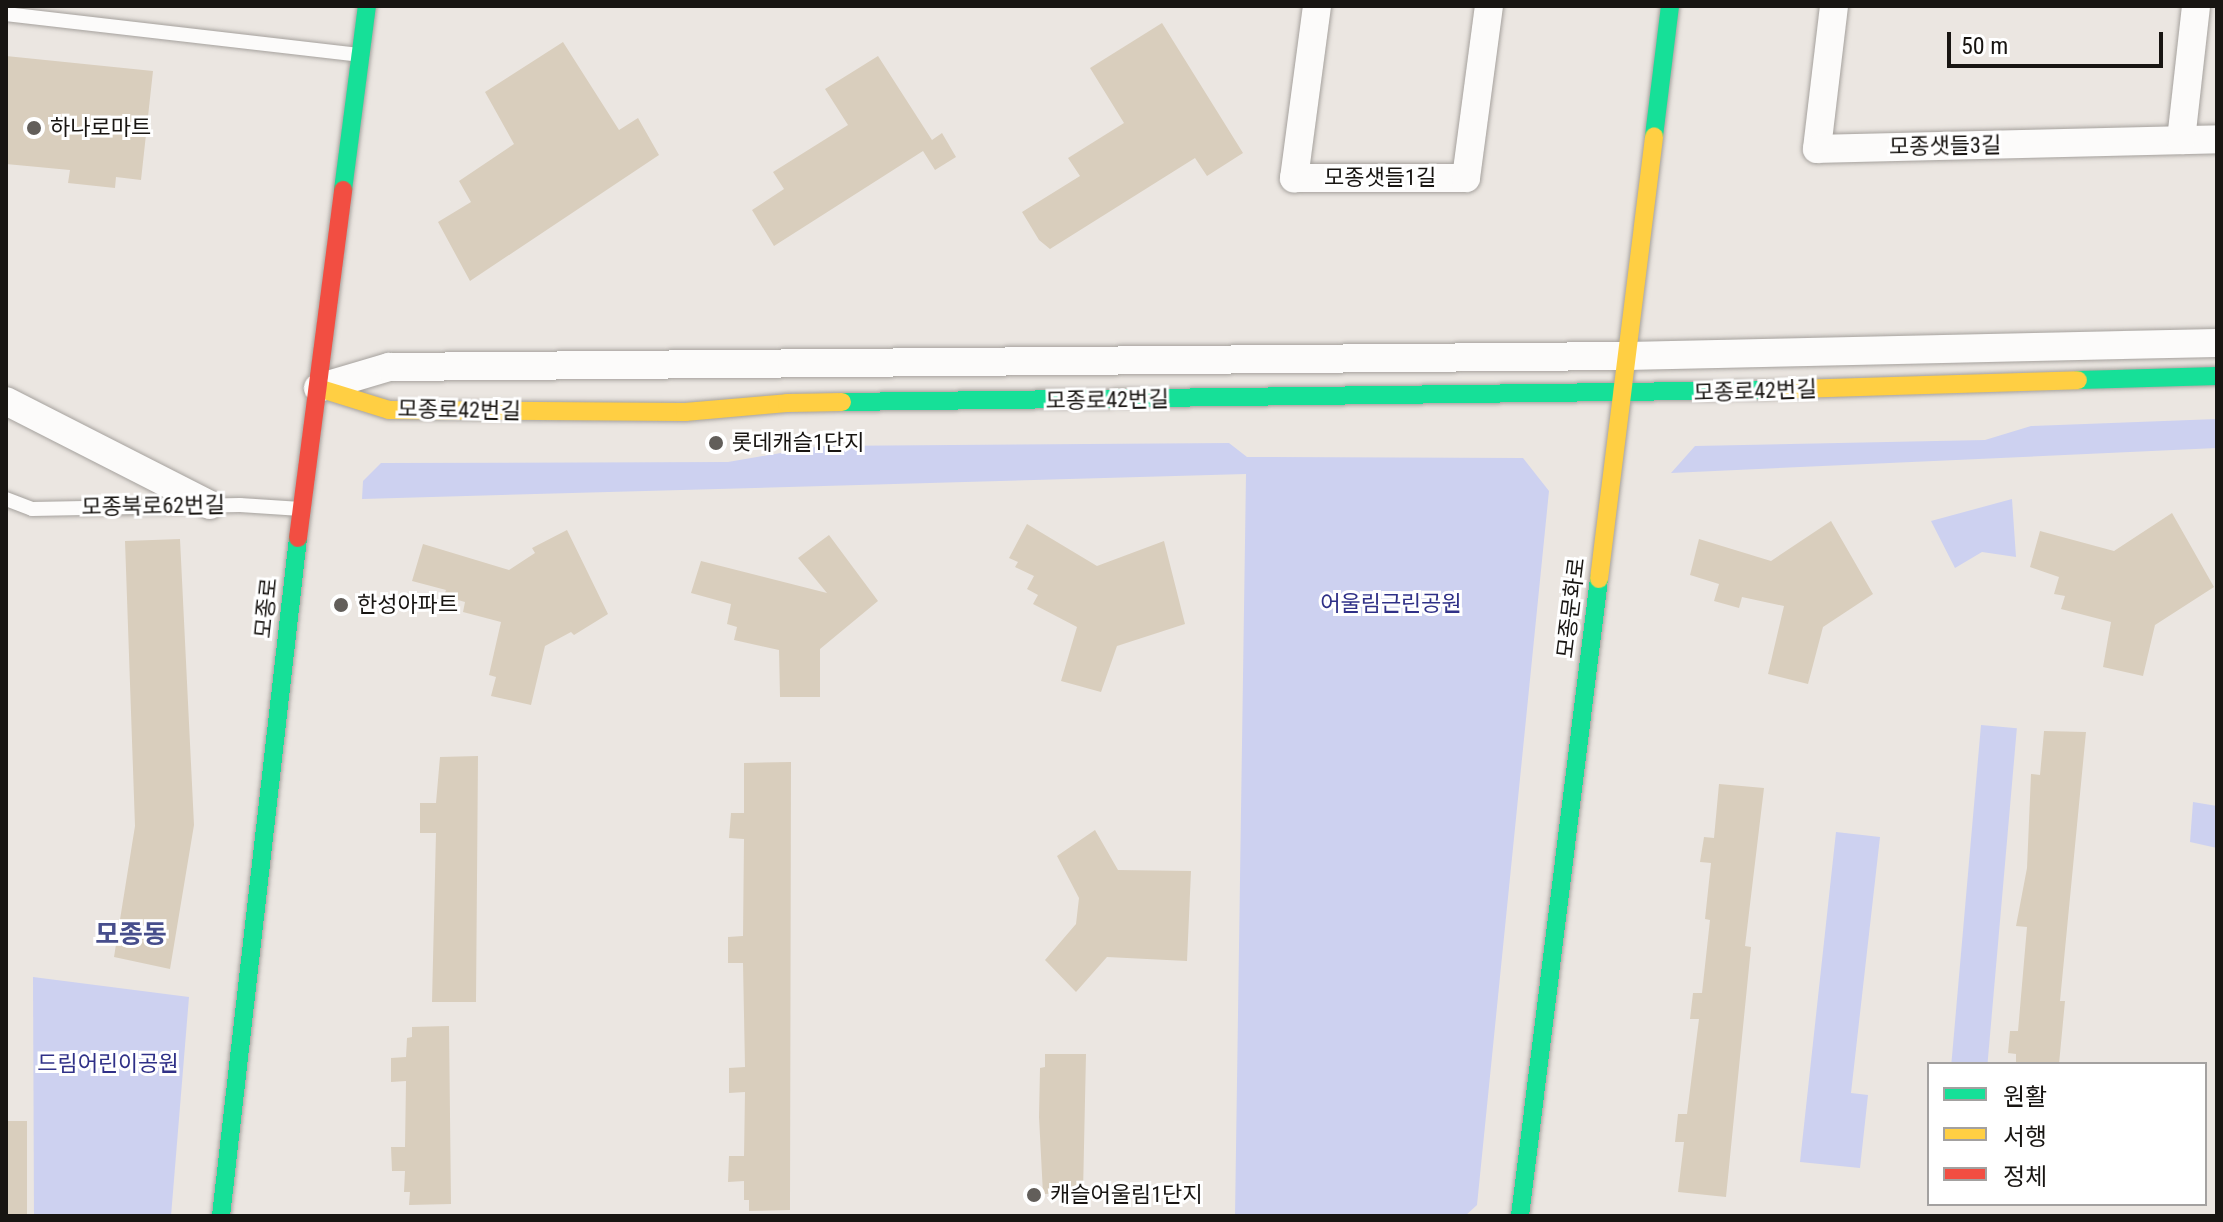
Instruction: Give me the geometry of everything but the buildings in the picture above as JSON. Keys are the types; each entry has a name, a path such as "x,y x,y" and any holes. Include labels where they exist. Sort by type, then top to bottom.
{"street":[{"name":"모종로","path":"221,1216 301,509 367,6"},
{"name":"모종샛들1길","path":"1317,6 1294,178 1466,178 1489,6"},
{"name":"모종문화로","path":"1520,1216 1670,6"},
{"name":"모종샛들3길","path":"1834,6 1817,149 2217,139"},
{"path":"2181,140 2196,6"},
{"name":"모종로42번길","path":"318,388 389,367 1627,356 2217,343"},
{"name":"모종로42번길","path":"318,388 389,410 671,412 787,403 1622,395 2217,376"},
{"path":"6,401 210,505"}],"lane":[{"path":"6,14 361,56"},
{"name":"모종북로62번길","path":"6,499 32,509 210,505 301,509"}],"green space":[{"path":"2217,419 2217,448 1671,473 1695,446 1985,440 2031,426"},
{"name":"어울림근린공원","path":"1229,443 1247,457 1523,458 1549,491 1477,1205 1465,1216 1235,1216 1246,474 362,499 363,481 381,463 728,462 821,446"},
{"path":"2012,499 2016,557 1982,552 1955,568 1931,521"},
{"path":"1981,725 2017,728 1988,1062 1952,1062"},
{"path":"2193,802 2217,806 2217,848 2190,842"},
{"path":"1836,832 1880,837 1851,1093 1868,1095 1860,1168 1800,1162"},
{"name":"드림어린이공원","path":"33,977 189,997 171,1216 34,1216"}],"traffic: fast":[{"path":"343,190 367,6"},
{"path":"1654,136 1670,6"},
{"path":"2078,380 2217,376"},
{"path":"842,402 1765,390"},
{"path":"221,1216 298,538"},
{"path":"1520,1216 1599,579"}],"traffic: slow":[{"path":"1599,579 1654,136"},
{"path":"1765,390 2078,380"},
{"path":"318,388 389,410 685,412 787,403 842,402"}],"traffic: jam":[{"path":"298,538 343,190"}],"place":[{"name":"하나로마트","path":"34,128"},
{"name":"롯데캐슬1단지","path":"716,443"},
{"name":"한성아파트","path":"341,605"},
{"name":"캐슬어울림1단지","path":"1034,1195"}],"district":[{"name":"모종동","path":"131,935"}]}
